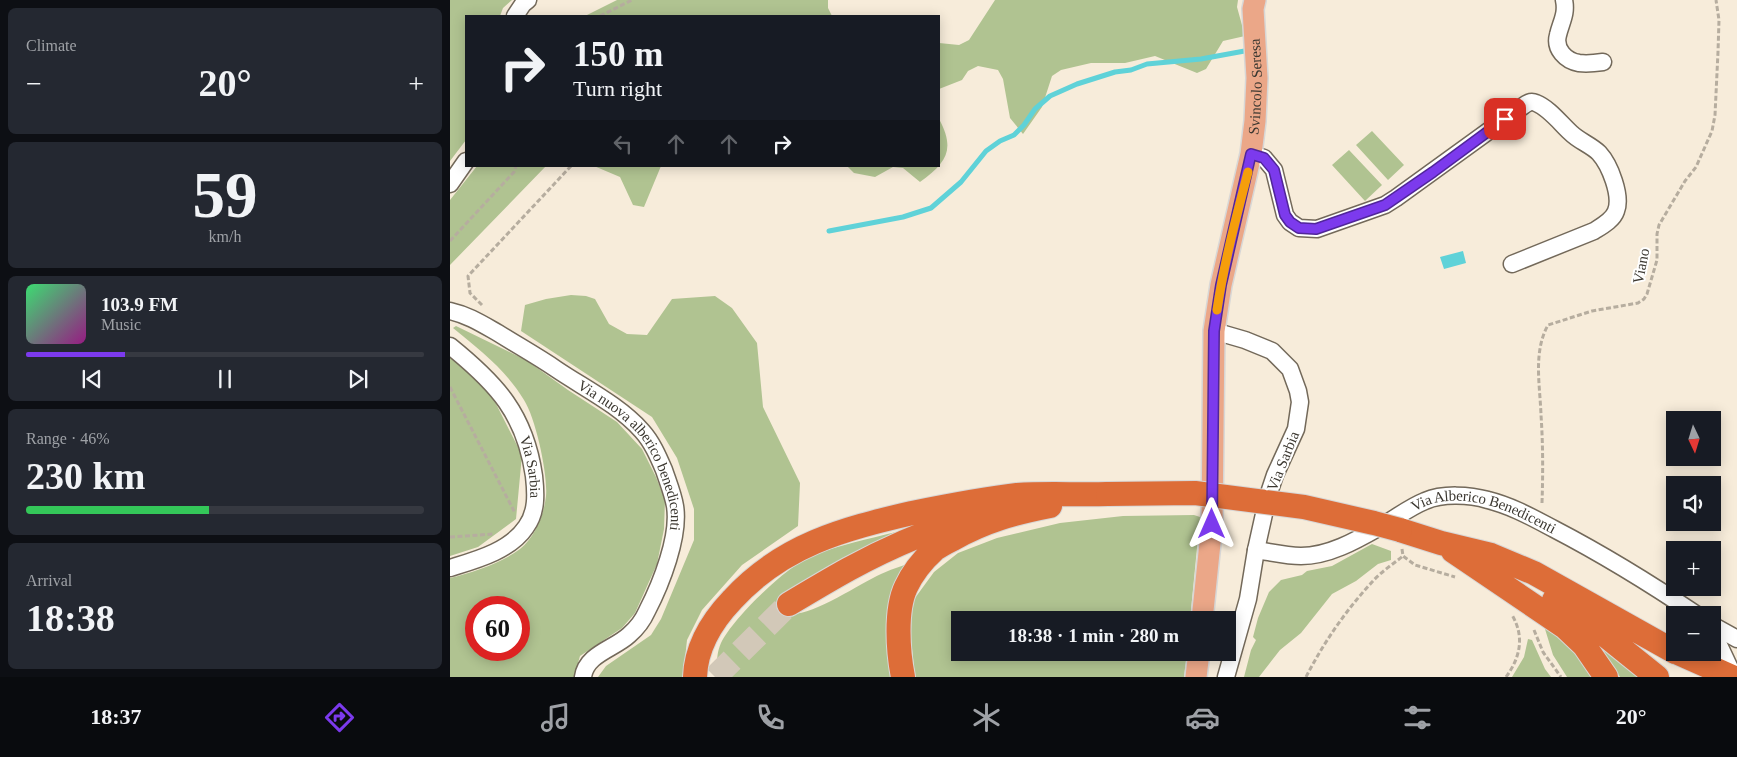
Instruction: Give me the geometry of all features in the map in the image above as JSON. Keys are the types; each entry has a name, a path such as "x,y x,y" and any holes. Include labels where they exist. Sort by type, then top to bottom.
{"highway":[{"path":"695,677 698,657 704,639 713,623 741,590 788,554 847,529 936,508 1018,495 1195,493 1304,507 1374,523 1401,539 1441,543 1491,555 1534,573 1666,647"},
{"path":"903,677 900,659 899,615 906,588 934,549 965,532 1010,514 1108,494"},
{"path":"789,604 857,565 898,545 968,518 1021,503 1108,494"},
{"path":"1441,543 1565,627 1584,645 1606,677"},
{"path":"1441,543 1538,590 1606,636 1657,677"},
{"path":"1697,661 1733,677"}],"main road":[{"name":"Svincolo Seresa","path":"1203,611 1212,524 1214,331 1221,285 1251,154 1257,78 1253,9 1255,0"},
{"path":"1196,677 1198,661"}],"street":[{"path":"516,15 528,0"},
{"path":"1564,0 1565,14 1557,36 1558,47 1562,55 1579,63 1603,62"},
{"path":"1251,154 1264,158 1274,170 1285,215 1290,222 1299,228 1316,229 1385,205 1529,102 1536,103 1543,107 1573,135 1599,154 1615,184 1618,200 1616,212 1606,223 1594,231 1512,264"},
{"path":"450,184 465,162"},
{"name":"Via nuova alberico benedicenti","path":"450,311 465,314 535,355 610,404 632,421 656,451 670,488 675,508 675,520 670,551 647,612 628,636 594,659 584,671 583,677"},
{"name":"Via Sarbia","path":"1214,331 1246,340 1272,351 1290,369 1298,391 1300,410 1296,430 1275,475 1256,550"},
{"name":"Via Sarbia","path":"450,346 475,366 510,405 521,427 531,456 536,498 533,512 526,528 510,543 490,554 450,568"},
{"name":"Via Alberico Benedicenti","path":"1256,550 1302,556 1330,550 1350,543 1426,500 1454,496 1472,497 1486,499 1515,510 1588,547 1641,578 1683,606"},
{"path":"1226,677 1248,599 1256,550"},
{"path":"1721,630 1737,639"},
{"path":"1721,650 1733,677"}],"path":[{"path":"602,15 632,0"},
{"name":"Viano","path":"1542,503 1541,414 1538,385 1542,336 1548,325 1644,300 1657,260 1657,234 1660,225 1696,167 1712,131 1715,115 1718,52 1716,0"},
{"path":"450,241 514,172 516,167"},
{"path":"483,307 470,292 468,276 570,167"},
{"path":"450,387 515,512 515,519"},
{"path":"450,537 497,534"},
{"path":"1401,539 1403,556 1415,565 1459,579"},
{"path":"1306,677 1323,645 1343,616 1374,580 1403,556"},
{"path":"1506,677 1517,658 1520,646 1520,634 1516,622 1510,613"},
{"path":"1533,624 1543,652 1561,677"}],"green space":[{"path":"450,0 512,0 503,8 500,15 465,15 465,141 450,161"},
{"path":"617,0 828,0 828,8 832,15 587,15"},
{"path":"995,0 1238,0 1237,7 1245,36 1223,41 1206,69 1197,73 1155,56 1125,63 1091,63 1061,70 1052,76 1042,107 1023,134 1010,118 1003,79 998,70 978,66 968,71 962,80 940,89 940,43 959,45 969,40"},
{"path":"940,121 947,139 946,155 940,164"},
{"path":"1372,131 1404,165 1388,180 1356,145"},
{"path":"1349,150 1382,185 1365,201 1332,165"},
{"path":"476,167 545,167 450,265 450,200"},
{"path":"596,167 661,167 644,207 633,205 620,177"},
{"path":"848,167 893,167 875,177 854,173"},
{"path":"893,167 937,167 920,182 903,168"},
{"path":"571,295 595,299 609,324 627,334 647,335 672,299 715,296 732,308 757,343 763,407 800,483 798,526 742,565 702,610 687,640 683,677 598,677 606,666 651,635 661,619 694,540 694,509 677,458 652,417 521,331 525,305"},
{"path":"456,326 526,360 617,422 642,449 665,500 664,529 657,564 635,613 622,628 580,656 574,677 450,677 450,578 495,563 520,549 530,538 541,518 546,496 543,461 533,420 517,389 483,353 453,328"},
{"path":"450,357 490,392 522,455 516,519 478,547 450,556"},
{"path":"1194,515 1200,517 1191,611 951,611 951,661 1186,661 1184,677 915,677 909,620 915,598 934,572 958,553 997,538 1060,523 1123,516"},
{"path":"896,532 871,544 792,590 789,614 798,614 822,605 881,574 921,559 899,677 717,677 718,651 727,633 748,607 788,571 800,562 822,552"},
{"path":"1372,544 1391,551 1391,560 1378,564 1356,581 1332,594 1301,633 1280,650 1259,677 1244,677 1251,650 1256,640 1253,637 1258,618 1269,592 1281,580 1302,575 1307,571 1332,566"},
{"path":"1541,616 1564,636 1592,677 1567,677 1553,655"},
{"path":"1528,639 1532,640 1545,669 1551,677 1512,677 1524,657"},
{"path":"1598,642 1640,677 1620,677 1595,643"}],"water":[{"path":"1463,251 1466,263 1444,269 1440,257"}],"waterway":[{"path":"829,231 903,217 931,208 961,182 986,151 1000,141 1014,135 1035,109 1050,96 1077,84 1147,64 1201,59 1250,50"}],"tunnel":[{"path":"715,677 789,604"}],"slow traffic":[{"path":"1217,310 1234,227 1248,172"}],"route":[{"path":"1212,524 1214,331 1221,285 1251,154 1264,158 1274,170 1285,215 1290,222 1299,228 1316,229 1385,205 1505,119"}]}
